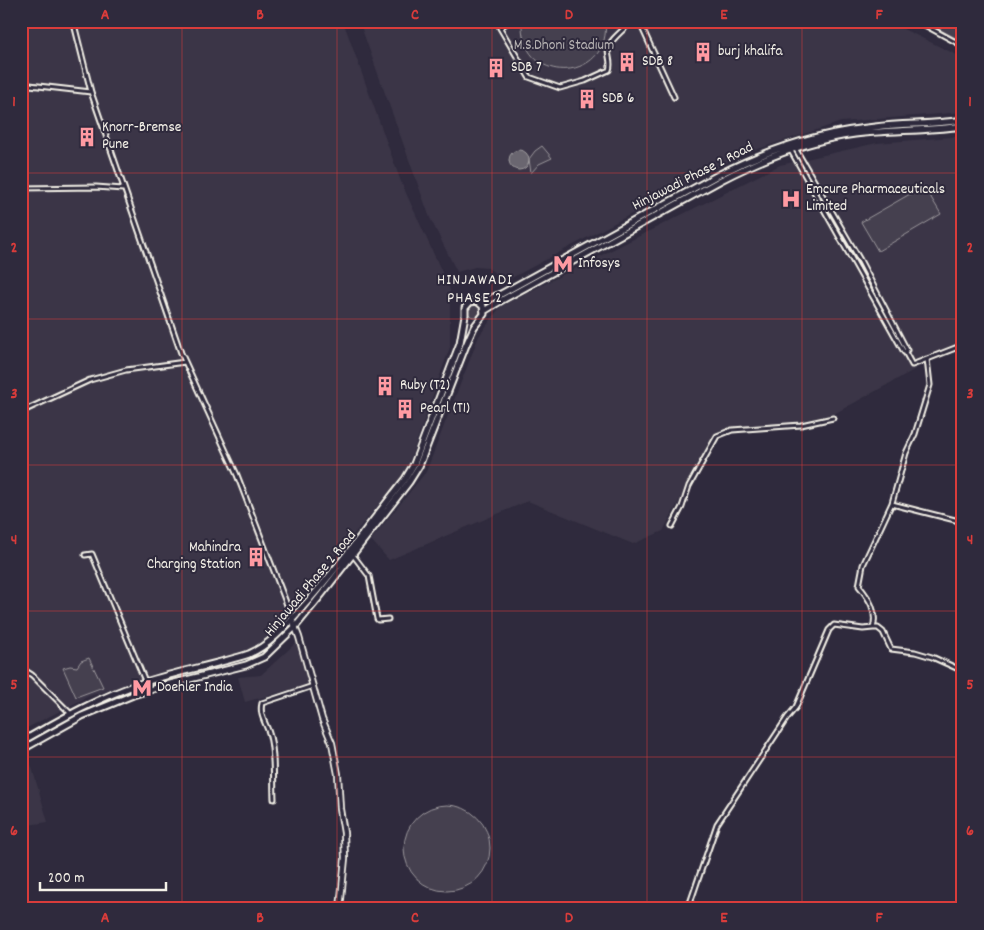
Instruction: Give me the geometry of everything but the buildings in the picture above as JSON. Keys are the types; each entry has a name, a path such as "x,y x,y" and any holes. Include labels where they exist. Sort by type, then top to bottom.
{"main road":[{"name":"Hinjawadi Phase 2 Road","path":"480,302 502,294 731,168 846,130 963,120"},
{"name":"Hinjawadi Phase 2 Road","path":"484,312 504,299 720,180 792,147 854,134 963,126"},
{"path":"472,301 480,302 483,306 483,316 479,320 471,320 466,316 464,310 472,301"},
{"name":"Hinjawadi Phase 2 Road","path":"21,742 105,697 146,682 254,652 267,644 318,590 410,476 460,343 466,316"},
{"name":"Hinjawadi Phase 2 Road","path":"21,750 82,716 148,690 255,661 272,650 296,626 353,555 424,455 466,345 479,320"},
{"path":"146,682 148,690"}],"street":[{"path":"509,21 500,28 529,77 560,88 585,81 609,70 611,64 608,49 612,40 632,21"},
{"path":"639,21 674,97"},
{"path":"917,21 963,46"},
{"path":"74,24 91,92 123,189 185,362 237,474 296,626 322,719 332,743 338,774 340,809 344,833 340,909"},
{"path":"21,84 91,92"},
{"path":"792,147 871,282 907,350 905,352"},
{"path":"792,147 865,285 912,365 963,345"},
{"path":"21,188 96,187 123,189"},
{"path":"865,285 871,282"},
{"path":"874,628 876,622 870,598 859,586 863,565 892,504 906,453 915,434 930,385 927,359"},
{"path":"21,412 90,380 126,370 185,362"},
{"path":"672,526 682,508 689,486 717,436 732,430 801,425 833,418"},
{"path":"892,504 963,522"},
{"path":"85,554 92,554 146,682"},
{"path":"353,555 369,576 377,619 388,619"},
{"path":"688,909 717,824 796,707 829,630 834,625 863,629 878,628 883,632 891,649 915,652 932,657 963,671"},
{"path":"21,668 32,675 72,714"},
{"path":"274,799 271,741 269,731 264,722 261,708 262,703 313,686"}],"shaded area":[{"path":"21,21 343,21 401,182 450,290 450,347 405,474 328,564 329,569 322,572 253,652 89,696 21,731"},
{"path":"359,21 891,21 893,24 963,58 963,112 841,122 745,153 506,281 488,268 475,267 457,272 430,218"},
{"path":"963,134 963,343 832,415 713,438 663,531 633,544 528,501 389,560 371,540 426,472 479,336 501,306 780,165 877,143 952,137"},
{"path":"519,150 526,153 529,160 526,167 519,170 512,167 509,160 512,153"},
{"path":"299,640 311,684 245,702 238,677 261,675"},
{"path":"30,761 48,822 21,826 21,765"}],"green space":[{"name":"M.S.Dhoni Stadium","path":"522,21 605,21 604,41 595,56 581,66 565,69 549,67 535,58 525,43"},
{"path":"924,21 963,21 963,42"},
{"path":"542,146 552,158 539,164 531,173 529,159"},
{"path":"924,186 941,214 878,251 861,222"},
{"path":"474,305 480,311 474,317 468,311"},
{"path":"89,658 103,687 76,697 63,668 77,667 81,661"},
{"path":"447,805 464,808 478,817 487,831 490,848 487,865 478,879 464,888 447,891 430,888 416,879 407,865 404,848 407,831 416,817 430,808"}],"place":[{"name":"burj khalifa","path":"703,52"},
{"name":"SDB 8","path":"627,62"},
{"name":"SDB 7","path":"496,68"},
{"name":"SDB 6","path":"587,99"},
{"name":"Knorr-Bremse Pune","path":"87,137"},
{"name":"Emcure Pharmaceuticals Limited","path":"791,199"},
{"name":"Infosys","path":"563,264"},
{"name":"Ruby (T2)","path":"385,386"},
{"name":"Pearl (T1)","path":"405,409"},
{"name":"Mahindra Charging Station","path":"256,557"},
{"name":"Doehler India","path":"142,688"}],"district":[{"name":"HINJAWADI PHASE 2","path":"475,289"}]}
